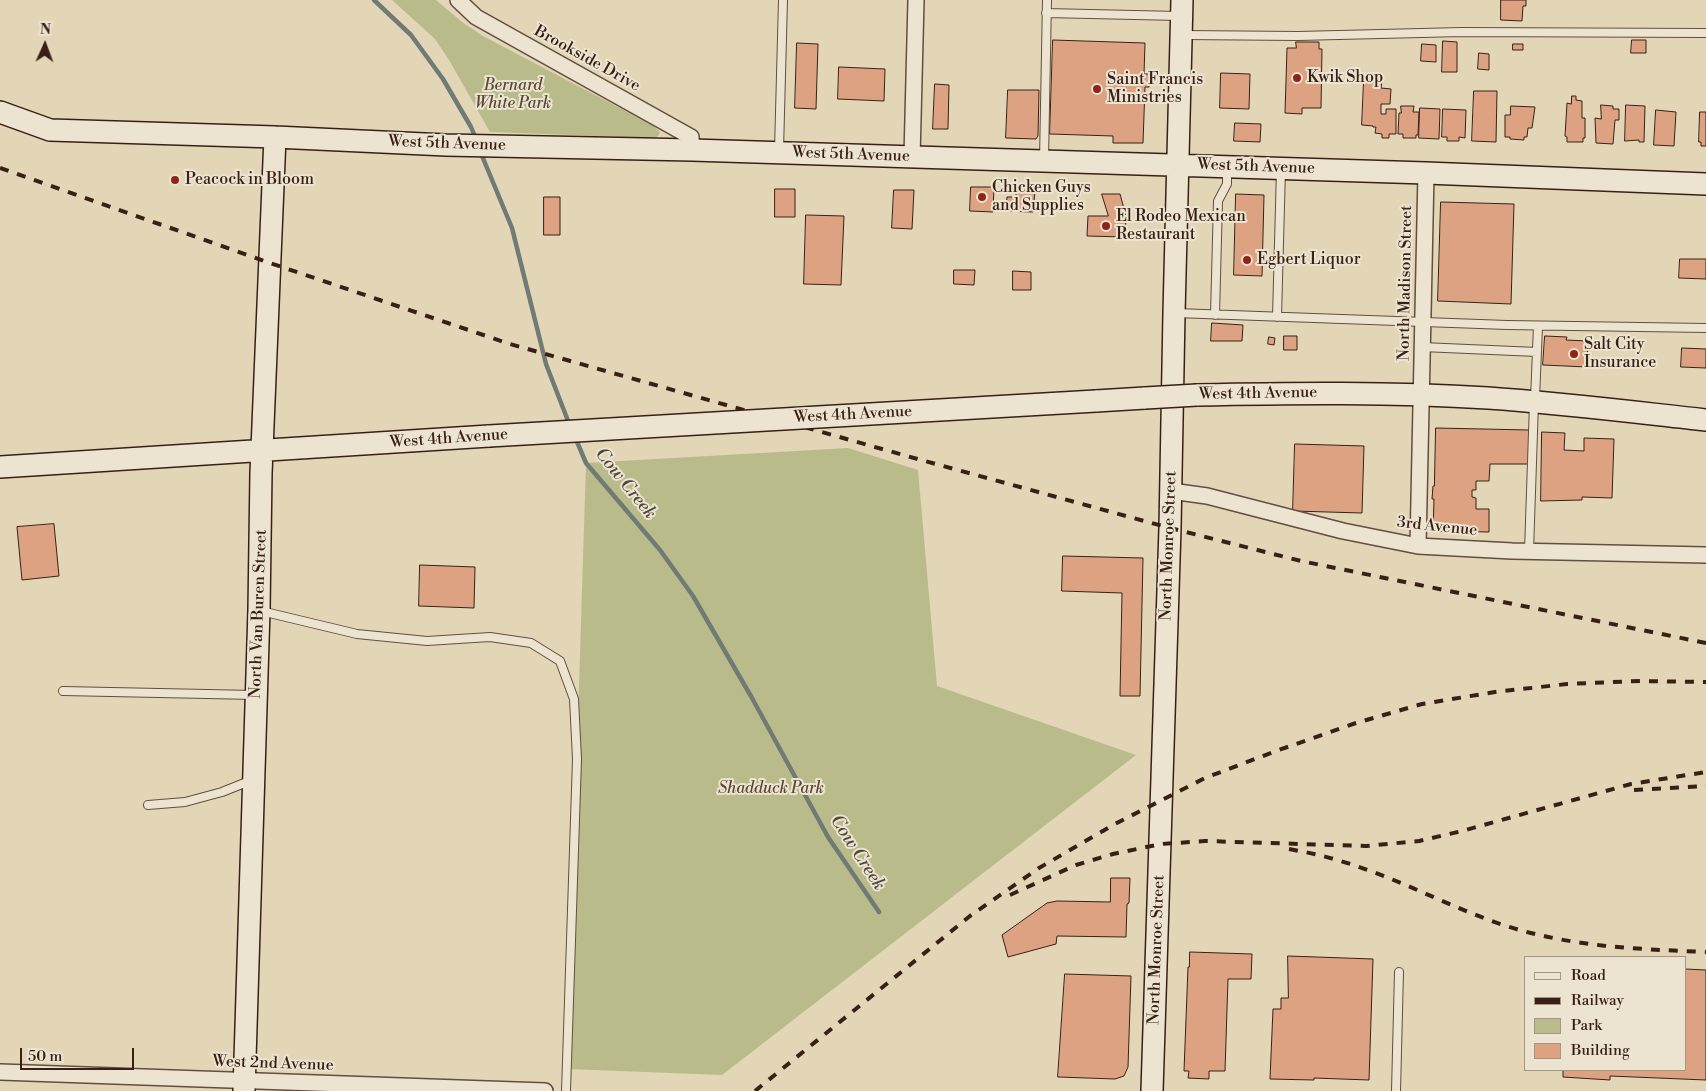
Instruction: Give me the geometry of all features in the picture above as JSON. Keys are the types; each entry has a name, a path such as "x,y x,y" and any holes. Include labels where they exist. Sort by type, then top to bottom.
{"street":[{"name":"Brookside Drive","path":"458,0 476,17 691,137 692,150"},
{"path":"912,157 916,0"},
{"name":"North Monroe Street","path":"1152,1091 1171,491 1181,17"},
{"name":"West 5th Avenue","path":"0,112 50,130 502,146 1228,166 1706,184"},
{"name":"North Van Buren Street","path":"244,1086 257,695 262,451 275,137"},
{"name":"North Madison Street","path":"1418,546 1426,173"},
{"name":"West 4th Avenue","path":"0,467 489,436 1197,395 1304,392 1421,395 1535,401 1706,420"},
{"name":"3rd Avenue","path":"1171,491 1207,496 1343,531 1418,546 1529,551 1706,555"},
{"name":"West 2nd Avenue","path":"0,1072 244,1086 545,1091"}],"lane":[{"path":"778,153 783,0"},
{"path":"1044,161 1047,0"},
{"path":"1046,12 1181,17 1298,36 1462,32 1706,33"},
{"path":"1215,315 1218,201 1227,184 1228,166"},
{"path":"1277,317 1281,168"},
{"path":"1174,313 1538,326 1706,328"},
{"path":"1529,551 1538,326"},
{"path":"1422,347 1537,352"},
{"path":"259,610 357,634 428,641 490,637 531,643 560,661 574,699 577,759 566,1091"},
{"path":"62,691 257,695"},
{"path":"148,805 185,802 222,792 254,780"},
{"path":"1396,1091 1399,972"}],"green space":[{"name":"Bernard White Park","path":"392,0 436,0 462,22 483,36 652,125 660,132 656,137 649,138 490,132 435,39"},
{"name":"Shadduck Park","path":"848,448 918,470 937,686 1136,755 722,1075 567,1069 586,463"}],"building":[{"path":"1501,0 1526,0 1526,6 1523,6 1522,21 1501,20"},
{"path":"1053,40 1145,43 1144,74 1150,74 1149,87 1145,87 1143,143 1113,143 1113,136 1050,134"},
{"path":"1632,40 1646,40 1646,53 1631,53"},
{"path":"1443,41 1457,42 1457,72 1442,72"},
{"path":"1296,42 1319,42 1319,49 1322,49 1321,108 1302,108 1302,114 1285,113 1287,48 1296,48"},
{"path":"797,43 818,44 816,109 795,108"},
{"path":"1422,44 1436,45 1436,62 1421,61"},
{"path":"1513,44 1523,44 1523,50 1513,50"},
{"path":"1479,53 1489,54 1489,70 1478,69"},
{"path":"839,67 885,69 884,101 838,99"},
{"path":"1221,73 1250,74 1249,109 1220,108"},
{"path":"1364,80 1382,80 1381,88 1391,89 1390,104 1381,104 1381,114 1386,114 1386,109 1396,109 1396,134 1389,134 1389,138 1382,138 1382,134 1375,133 1376,127 1362,125"},
{"path":"935,84 949,85 948,129 933,129"},
{"path":"1008,90 1039,90 1038,136 1036,139 1006,138"},
{"path":"1474,91 1497,91 1496,142 1472,141"},
{"path":"1572,96 1576,96 1576,100 1582,101 1582,118 1585,118 1585,138 1583,138 1583,142 1567,142 1567,137 1565,136 1567,103 1571,104"},
{"path":"1601,105 1613,106 1613,109 1619,109 1619,120 1615,120 1613,144 1596,143 1595,118 1601,119"},
{"path":"1626,105 1645,106 1644,142 1639,142 1639,140 1625,141"},
{"path":"1401,106 1414,106 1413,112 1419,112 1418,135 1416,135 1416,138 1403,138 1403,134 1398,134"},
{"path":"1511,106 1535,107 1532,128 1528,128 1527,137 1524,137 1524,140 1505,137 1505,115 1510,115"},
{"path":"1420,108 1440,109 1439,139 1419,138"},
{"path":"1443,109 1466,110 1465,138 1459,137 1459,141 1447,141 1447,137 1442,137"},
{"path":"1656,110 1676,112 1674,146 1654,145"},
{"path":"1700,112 1706,112 1706,146 1701,146 1701,142 1699,142"},
{"path":"1235,123 1261,124 1260,142 1234,141"},
{"path":"971,187 994,187 993,212 970,211"},
{"path":"775,189 795,189 795,217 775,217"},
{"path":"894,190 914,190 912,229 892,228"},
{"path":"1024,191 1035,191 1033,212 1006,211 1007,197 1016,197 1016,192 1024,193"},
{"path":"1102,194 1120,194 1126,216 1125,237 1087,236 1088,216 1108,216"},
{"path":"1236,194 1264,195 1262,276 1234,275"},
{"path":"544,197 560,197 560,235 544,235"},
{"path":"1441,202 1514,204 1511,304 1438,301"},
{"path":"806,215 844,216 841,285 804,284"},
{"path":"1680,259 1706,259 1706,279 1679,278"},
{"path":"954,270 975,270 974,285 954,284"},
{"path":"1013,271 1031,272 1031,290 1013,290"},
{"path":"1212,323 1243,325 1242,341 1211,341"},
{"path":"1284,336 1297,336 1297,350 1284,350"},
{"path":"1545,336 1567,337 1566,340 1588,341 1587,367 1543,365"},
{"path":"1269,337 1275,338 1274,345 1268,344"},
{"path":"1682,348 1706,349 1706,368 1681,367"},
{"path":"1436,428 1529,430 1529,464 1490,464 1489,481 1476,481 1476,490 1472,490 1472,497 1476,498 1476,509 1489,509 1489,532 1433,531 1434,499 1432,499"},
{"path":"1542,432 1565,433 1564,450 1584,451 1584,438 1614,439 1612,498 1582,497 1582,500 1541,501"},
{"path":"1295,444 1364,446 1362,513 1293,511"},
{"path":"54,524 59,576 22,580 17,527"},
{"path":"1063,556 1143,558 1140,696 1120,696 1122,593 1062,591"},
{"path":"420,565 475,567 474,608 419,606"},
{"path":"1111,878 1130,878 1126,937 1057,936 1056,944 1008,957 1002,935 1047,903 1057,901 1110,902"},
{"path":"1190,952 1252,954 1251,979 1228,979 1225,1071 1209,1071 1209,1079 1188,1078 1189,1071 1184,1071"},
{"path":"1288,956 1373,959 1369,1080 1270,1079 1273,1009 1281,1009 1281,998 1288,998"},
{"path":"1686,969 1706,970 1706,1080 1610,1076 1610,1080 1563,1077 1563,1071 1686,1071"},
{"path":"1065,974 1131,976 1128,1067 1124,1076 1115,1079 1058,1077"}],"waterway":[{"name":"Cow Creek","path":"374,0 411,35 443,79 476,139"},
{"name":"Cow Creek","path":"480,151 512,228 546,364 570,426"},
{"name":"Cow Creek","path":"575,437 586,463 660,550 693,596 752,698 828,837 879,912"}],"railway":[{"path":"0,168 270,263 510,344 921,460 1170,528 1301,561 1706,643"},
{"path":"755,1091 970,916 1039,868 1115,824 1205,778 1356,723 1422,704 1495,692 1567,684 1640,681 1706,682"},
{"path":"1010,895 1076,865 1113,854 1161,844 1205,841 1366,846 1419,841 1462,831 1631,784 1706,772"},
{"path":"1634,790 1706,786"},
{"path":"1289,849 1325,857 1379,874 1461,909 1528,932 1604,946 1706,952"}],"place":[{"name":"Kwik Shop","path":"1297,78"},
{"name":"Saint Francis Ministries","path":"1097,89"},
{"name":"Peacock in Bloom","path":"175,180"},
{"name":"Chicken Guys and Supplies","path":"982,197"},
{"name":"El Rodeo Mexican Restaurant","path":"1106,226"},
{"name":"Egbert Liquor","path":"1247,260"},
{"name":"Salt City Insurance","path":"1574,354"}]}
